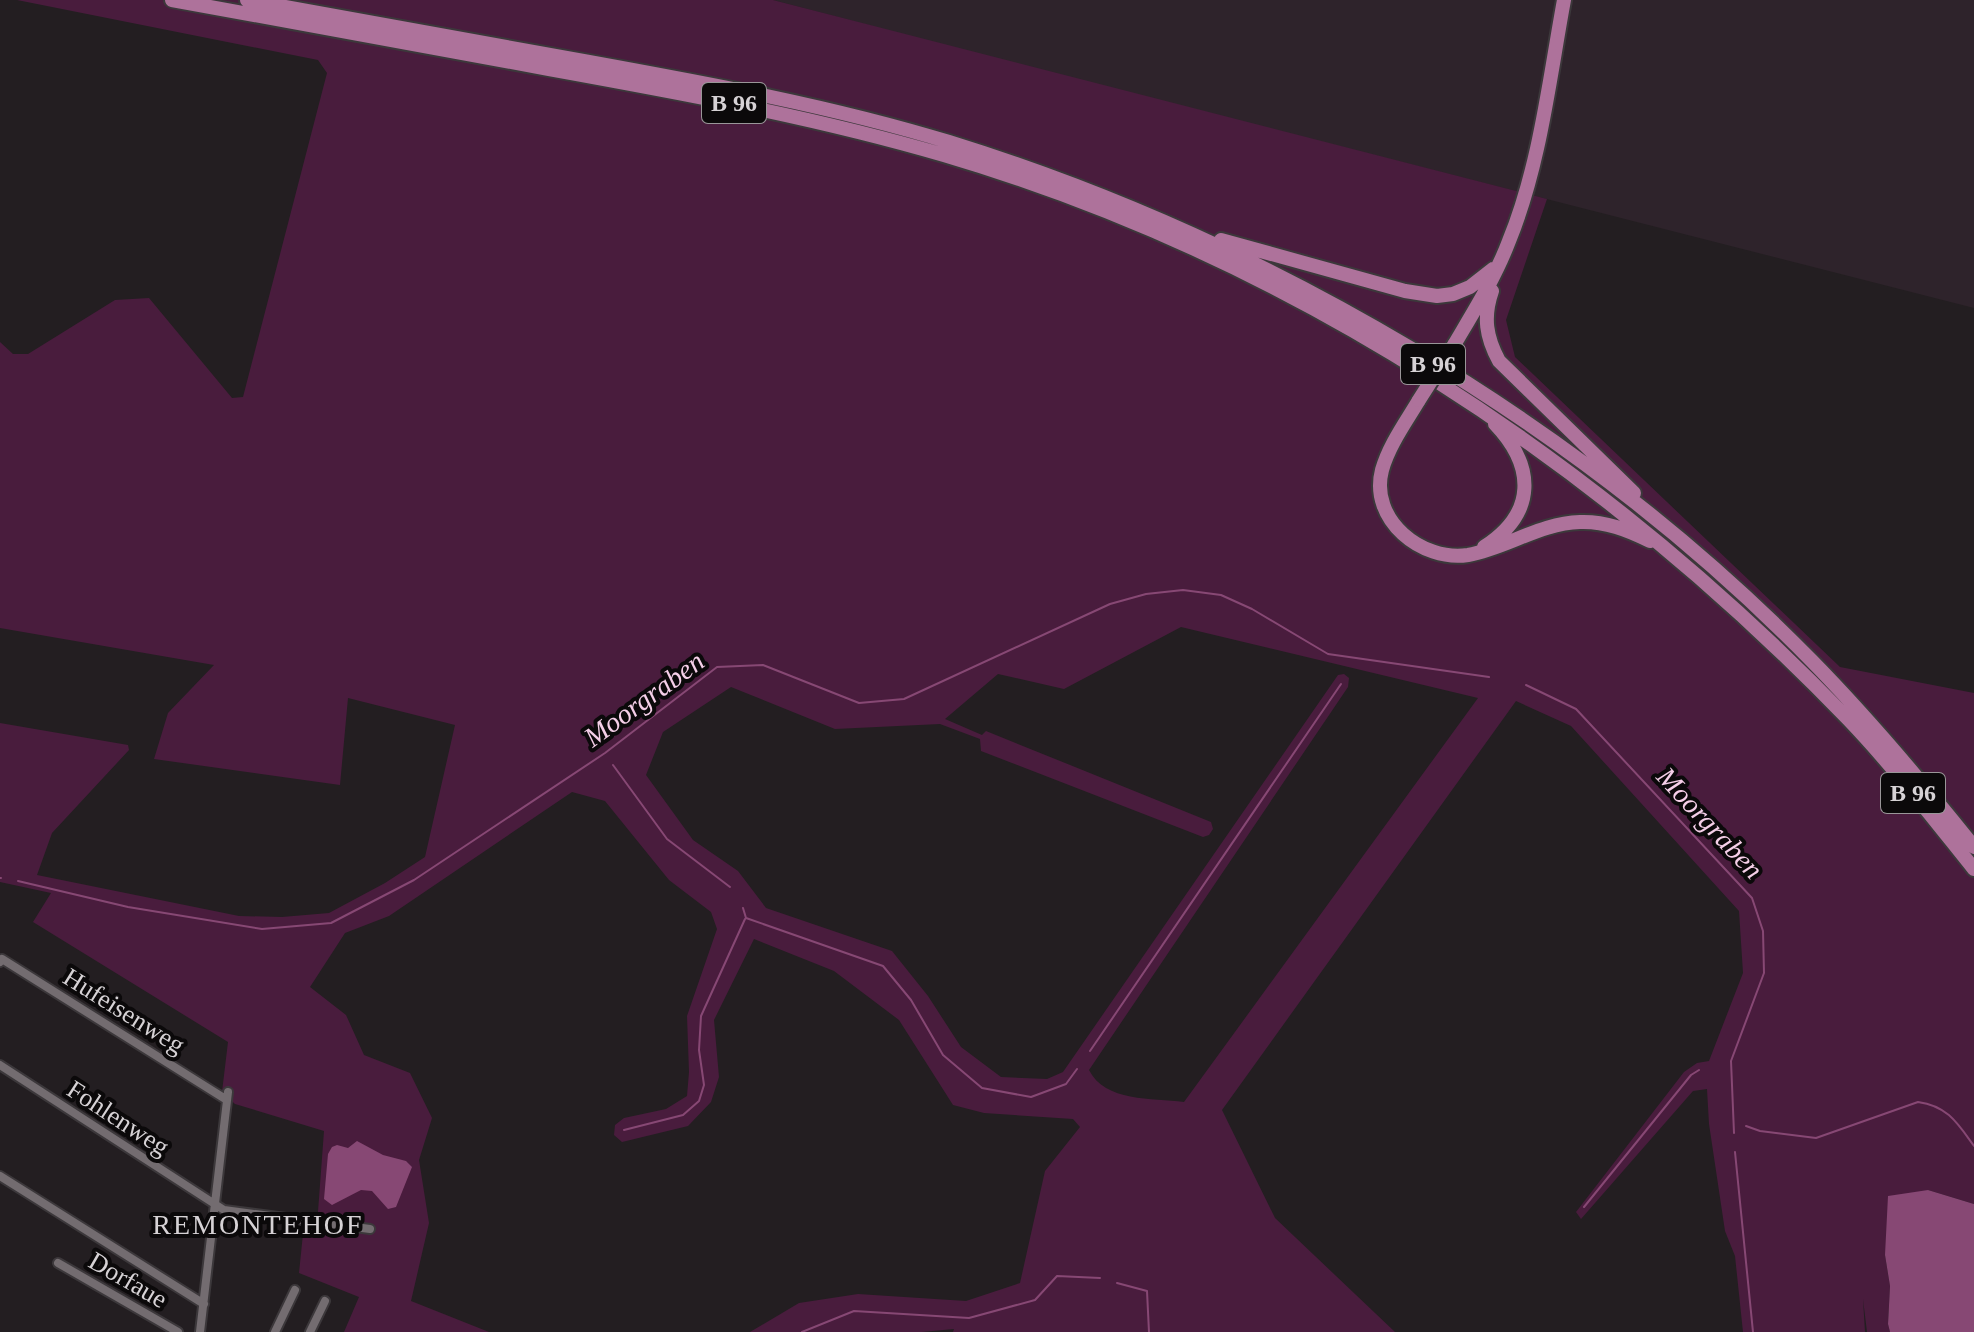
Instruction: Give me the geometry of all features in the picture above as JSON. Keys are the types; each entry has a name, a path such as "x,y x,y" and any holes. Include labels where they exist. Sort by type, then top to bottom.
{"highway":[{"name":"B 96","path":"172,0 713,99 830,125 945,156 1110,214 1208,256 1341,323 1475,404 1623,512 1733,605 1849,720 1906,783 1974,869"},
{"name":"B 96","path":"247,0 719,86 834,112 949,143 1113,201 1183,230 1353,314 1532,426 1664,527 1807,656 1917,775 1974,847"},
{"path":"1564,0 1537,151 1485,316 1490,345 1499,361 1642,500 1664,527"},
{"path":"1183,230 1405,291 1437,296 1470,287 1483,279 1501,260"},
{"path":"1501,260 1386,458 1380,487 1383,503 1397,528 1410,542 1437,554 1453,557 1507,544 1541,529 1582,521 1630,531 1669,550"},
{"path":"1471,554 1495,540 1508,527 1519,509 1524,491 1520,457 1510,440 1475,404"}],"street":[{"name":"Hufeisenweg","path":"0,962 2,959 227,1096 215,1204"},
{"name":"Fohlenweg","path":"0,1065 215,1204"},
{"path":"0,1176 204,1304"},
{"path":"200,1332 215,1204 224,1210 370,1229"},
{"name":"Dorfaue","path":"58,1263 178,1332"},
{"path":"275,1332 295,1290"},
{"path":"310,1332 325,1301"}],"shaded area":[{"path":"17,0 773,0 1547,199 1506,320 1515,357 1840,667 1974,693 1974,1204 1928,1190 1885,1255 1890,1286 1890,1332 1867,1332 1863,1299 1865,1332 1743,1332 1735,1256 1725,1231 1709,1124 1707,1089 1693,1091 1581,1219 1576,1212 1684,1072 1697,1063 1709,1061 1743,973 1739,911 1571,726 1516,701 1222,1110 1275,1218 1395,1332 953,1332 954,1329 922,1332 750,1332 799,1303 858,1294 966,1301 1020,1283 1045,1171 1080,1127 1073,1119 984,1113 953,1105 899,1020 834,971 754,939 714,1020 719,1077 711,1102 688,1126 622,1142 614,1135 615,1125 624,1118 666,1109 687,1096 687,1016 717,929 711,912 669,880 605,801 572,792 389,916 345,933 310,987 346,1015 364,1055 410,1073 432,1118 419,1160 429,1223 411,1301 489,1332 344,1332 359,1297 299,1273 304,1224 317,1225 324,1131 235,1104 222,1092 228,1042 33,922 51,893 0,882 0,723 128,745 129,750 52,833 37,875 239,916 282,917 329,913 425,857 455,725 348,698 340,785 154,759 168,713 214,665 0,628 0,342 13,354 28,354 115,300 149,298 232,398 243,397 327,73 318,60","holes":["1181,627 1478,698 1184,1102 1144,1099 1118,1093 1106,1088 1089,1070 1348,687 1349,678 1344,674 1338,675 1063,1072 1047,1079 1001,1077 961,1047 928,996 892,951 766,908 738,871 693,840 646,775 663,732 731,687 835,729 940,724 980,739 981,751 1203,837 1213,829 1211,822 986,731 982,735 945,719 998,674 1064,689"]},
{"path":"773,0 1974,0 1974,308 1017,64"},
{"path":"357,1141 383,1155 406,1161 412,1167 396,1207 388,1209 372,1191 361,1190 332,1205 324,1199 328,1154 332,1147 348,1148"},
{"path":"1928,1190 1974,1204 1974,1332 1890,1332 1890,1286 1885,1255 1888,1196"}],"waterway":[{"name":"Moorgraben","path":"18,881 128,907 262,929 331,923 414,880 605,753 717,667 763,665 859,703 904,699 1110,604 1146,594 1183,590 1221,595 1252,609 1328,654 1489,677"},
{"path":"1090,1051 1341,684"},
{"name":"Moorgraben","path":"1526,685 1576,709 1752,898 1763,931 1764,973 1731,1061 1734,1133"},
{"path":"613,765 667,839 730,887"},
{"path":"743,908 746,918 883,966 911,1000 943,1055 982,1088 1031,1097 1066,1084 1077,1069"},
{"path":"624,1130 683,1115 699,1101 704,1085 699,1050 701,1016 745,919"},
{"path":"1584,1207 1691,1075 1699,1070"},
{"path":"1746,1126 1760,1131 1816,1138 1918,1102 1945,1112 1974,1146"},
{"name":"Moorgraben","path":"1735,1152 1753,1332"},
{"path":"802,1332 854,1311 969,1318 1035,1300 1057,1276 1100,1278"},
{"path":"1117,1283 1147,1291 1149,1332"}],"district":[{"name":"REMONTEHOF","path":"258,1224"}]}
